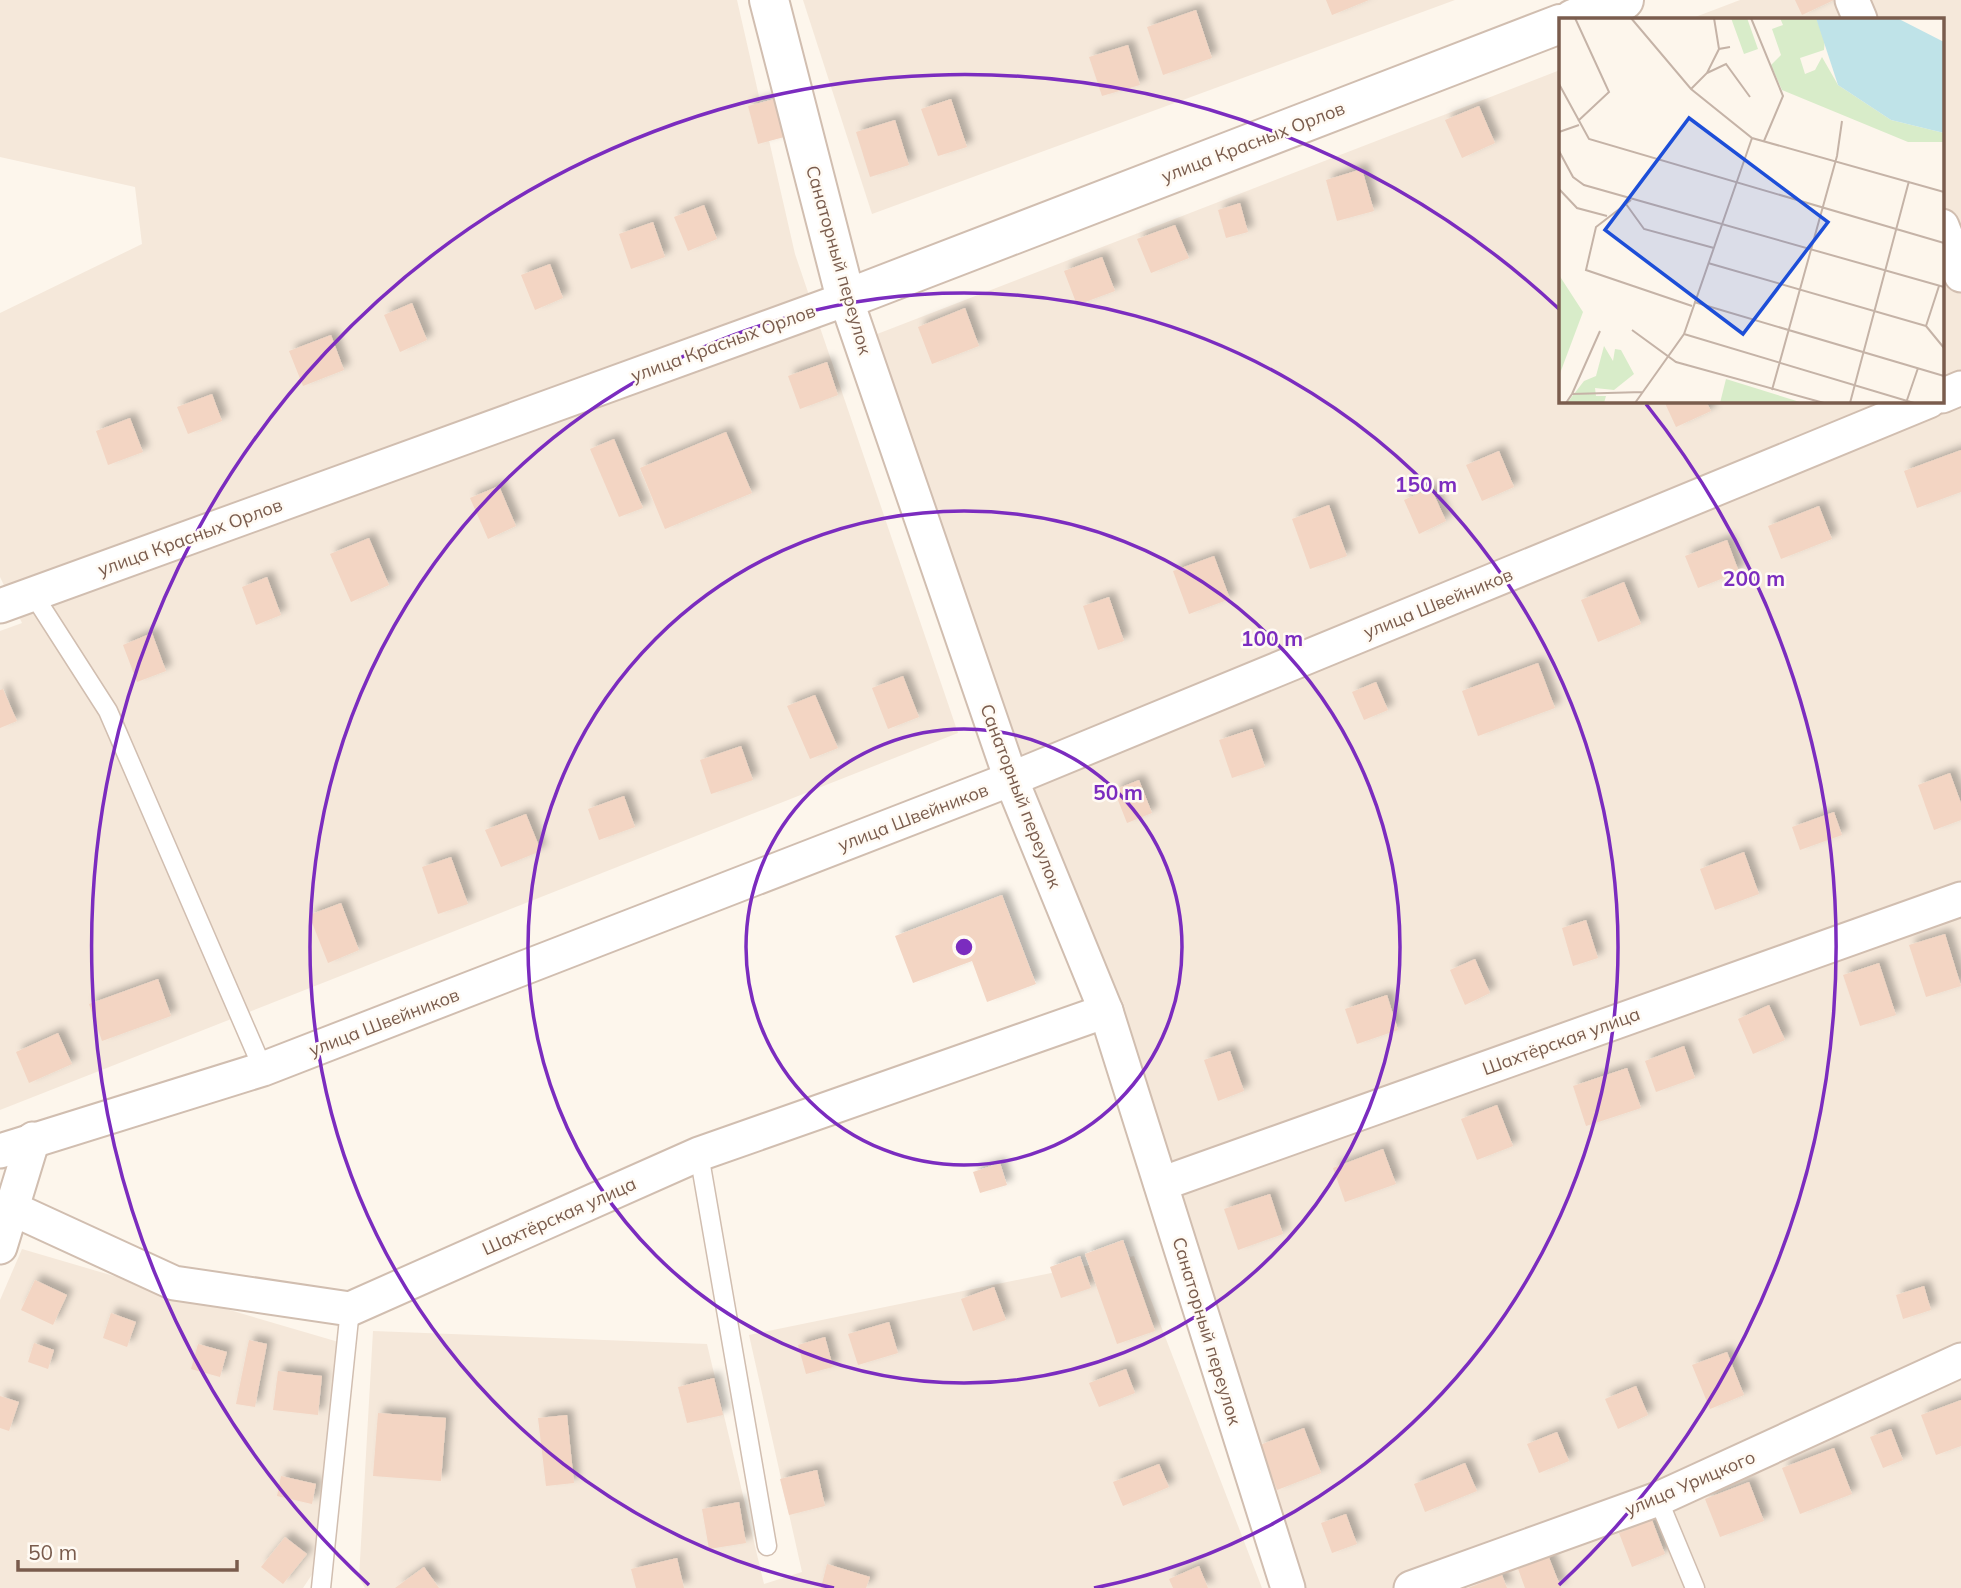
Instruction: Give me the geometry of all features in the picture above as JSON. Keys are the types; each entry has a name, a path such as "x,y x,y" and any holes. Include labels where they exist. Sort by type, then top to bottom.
{"street":[{"name":"Санаторный переулок","path":"769,0 846,299 1011,779 1106,1011 1288,1588"},
{"path":"1576,18 1624,0"},
{"path":"1852,0 1860,18"},
{"name":"улица Красных Орлов","path":"0,606 846,299 1559,24"},
{"path":"1944,231 1961,275"},
{"path":"1944,395 1961,388"},
{"name":"улица Швейников","path":"0,1151 263,1069 1011,779 1927,402"},
{"name":"Шахтёрская улица","path":"1161,1184 1961,899"},
{"name":"Шахтёрская улица","path":"350,1309 699,1154 1106,1011"},
{"path":"0,1247 33,1139"},
{"path":"13,1209 174,1283 350,1309"},
{"name":"улица Урицкого","path":"1411,1588 1658,1499 1961,1360"}],"lane":[{"path":"33,594 108,711 263,1069"},
{"path":"699,1154 767,1546"},
{"path":"321,1588 350,1309"},
{"path":"1658,1499 1695,1588"}],"shaded area":[{"path":"0,0 737,0 795,254 958,733 0,1110 0,631 22,623 0,577 0,313 142,244 135,187 0,157"},
{"path":"803,0 1455,0 872,214"},
{"path":"1740,0 1961,0 1961,1588 1284,1588 872,336 1559,70 1559,402 1944,402 1944,18 1693,18"},
{"path":"22,1249 342,1343 313,1573 303,1588 0,1588 0,1300"},
{"path":"1134,1256 1262,1588 365,1588 359,1578 373,1331 707,1344 764,1584 802,1572 749,1335"}],"building":[{"path":"1326,0 1369,0 1332,15"},
{"path":"1795,0 1834,0 1802,15"},
{"path":"1196,10 1212,58 1163,75 1147,27"},
{"path":"1128,45 1140,85 1102,96 1089,57"},
{"path":"782,97 792,135 758,144 748,106"},
{"path":"951,99 967,147 938,156 921,109"},
{"path":"1479,106 1495,143 1462,158 1445,120"},
{"path":"895,120 909,165 870,177 856,132"},
{"path":"1362,169 1374,211 1337,221 1326,180"},
{"path":"1240,203 1248,232 1226,238 1218,210"},
{"path":"704,205 717,239 688,251 674,217"},
{"path":"653,222 665,257 631,269 619,234"},
{"path":"1175,225 1189,258 1151,273 1137,239"},
{"path":"1102,257 1115,291 1077,305 1064,271"},
{"path":"550,264 563,298 535,310 521,275"},
{"path":"412,303 427,340 400,352 384,315"},
{"path":"965,308 979,346 932,364 918,327"},
{"path":"331,335 344,370 303,386 289,351"},
{"path":"827,362 838,395 800,409 788,376"},
{"path":"212,394 222,421 188,434 177,407"},
{"path":"1664,402 1706,402 1711,411 1676,427"},
{"path":"130,418 143,452 108,465 96,431"},
{"path":"726,432 752,493 665,529 640,468"},
{"path":"614,439 643,508 619,517 590,449"},
{"path":"1961,450 1961,492 1917,508 1904,471"},
{"path":"1499,451 1514,487 1482,501 1466,465"},
{"path":"499,486 516,526 488,539 470,498"},
{"path":"1431,488 1446,521 1419,534 1404,500"},
{"path":"1329,505 1347,556 1310,569 1292,519"},
{"path":"1819,506 1832,539 1781,559 1768,526"},
{"path":"369,538 389,585 351,602 330,554"},
{"path":"1727,540 1739,572 1698,588 1685,556"},
{"path":"1214,556 1230,599 1189,614 1173,571"},
{"path":"267,577 281,615 256,625 242,587"},
{"path":"1624,582 1641,624 1598,642 1581,600"},
{"path":"1109,597 1124,641 1098,650 1083,606"},
{"path":"152,633 166,671 137,682 123,645"},
{"path":"1538,663 1555,708 1478,736 1462,691"},
{"path":"903,676 919,717 888,729 872,688"},
{"path":"1376,682 1388,710 1364,720 1352,692"},
{"path":"3,689 17,721 0,728 0,690"},
{"path":"815,695 838,748 810,759 787,706"},
{"path":"1252,729 1265,767 1232,778 1219,740"},
{"path":"741,746 753,780 711,794 700,760"},
{"path":"1950,773 1961,803 1961,820 1934,830 1918,785"},
{"path":"1139,780 1152,813 1127,823 1114,790"},
{"path":"624,796 635,827 599,840 588,809"},
{"path":"1834,812 1842,835 1800,850 1792,827"},
{"path":"526,814 541,851 501,867 485,830"},
{"path":"1744,852 1759,894 1715,910 1700,869"},
{"path":"451,857 468,904 438,914 422,867"},
{"path":"1002,895 1036,984 987,1002 972,961 913,983 895,936"},
{"path":"341,903 359,950 328,963 309,915"},
{"path":"1586,920 1598,958 1573,966 1562,928"},
{"path":"1945,934 1961,986 1926,997 1909,945"},
{"path":"1475,959 1490,993 1465,1005 1450,970"},
{"path":"1879,963 1896,1015 1860,1026 1843,975"},
{"path":"158,979 171,1016 102,1041 89,1004"},
{"path":"1387,995 1398,1030 1357,1044 1345,1009"},
{"path":"1769,1005 1785,1040 1753,1054 1738,1019"},
{"path":"58,1033 72,1064 29,1083 16,1052"},
{"path":"1684,1046 1695,1078 1656,1092 1645,1061"},
{"path":"1230,1051 1244,1091 1218,1101 1204,1060"},
{"path":"1627,1068 1641,1108 1586,1126 1573,1086"},
{"path":"1497,1105 1513,1146 1477,1160 1461,1119"},
{"path":"1383,1149 1396,1184 1345,1202 1333,1168"},
{"path":"1000,1163 1007,1185 980,1193 973,1172"},
{"path":"1270,1194 1283,1234 1238,1250 1224,1209"},
{"path":"1123,1240 1155,1331 1117,1344 1085,1254"},
{"path":"1080,1256 1091,1288 1061,1298 1050,1267"},
{"path":"35,1280 67,1295 53,1325 21,1310"},
{"path":"1924,1286 1931,1310 1903,1319 1896,1295"},
{"path":"994,1287 1006,1320 973,1331 961,1299"},
{"path":"111,1313 136,1322 127,1347 103,1338"},
{"path":"889,1322 898,1353 858,1365 848,1334"},
{"path":"825,1337 833,1367 806,1374 798,1345"},
{"path":"249,1340 267,1344 255,1407 236,1404"},
{"path":"34,1343 54,1350 48,1369 28,1362"},
{"path":"198,1344 227,1352 220,1377 191,1369"},
{"path":"1727,1352 1744,1395 1710,1409 1692,1365"},
{"path":"1126,1369 1135,1393 1099,1407 1089,1383"},
{"path":"278,1371 322,1376 318,1415 273,1410"},
{"path":"714,1378 723,1415 687,1423 678,1387"},
{"path":"1636,1386 1648,1415 1618,1429 1605,1399"},
{"path":"0,1396 19,1402 9,1431 0,1428"},
{"path":"1961,1400 1961,1446 1936,1455 1921,1415"},
{"path":"378,1413 446,1418 441,1481 373,1476"},
{"path":"567,1415 574,1483 546,1486 538,1418"},
{"path":"1304,1428 1321,1473 1277,1490 1260,1445"},
{"path":"1891,1429 1903,1460 1883,1468 1870,1437"},
{"path":"1557,1432 1569,1461 1539,1473 1527,1444"},
{"path":"1834,1448 1852,1494 1800,1514 1782,1468"},
{"path":"1465,1463 1477,1491 1425,1512 1414,1484"},
{"path":"1159,1464 1169,1487 1123,1506 1113,1482"},
{"path":"817,1470 825,1506 789,1515 780,1479"},
{"path":"281,1476 316,1484 312,1504 277,1496"},
{"path":"1749,1482 1764,1521 1720,1537 1705,1499"},
{"path":"739,1502 746,1543 709,1549 702,1509"},
{"path":"1346,1514 1357,1544 1332,1553 1321,1523"},
{"path":"1652,1520 1665,1554 1632,1567 1619,1533"},
{"path":"285,1537 307,1554 283,1584 261,1567"},
{"path":"1548,1555 1561,1588 1525,1588 1517,1566"},
{"path":"677,1558 684,1588 636,1588 631,1569"},
{"path":"827,1564 870,1577 866,1588 821,1588"},
{"path":"1199,1566 1208,1588 1173,1588 1169,1579"},
{"path":"424,1567 439,1588 395,1588"},
{"path":"1502,1575 1507,1588 1468,1588"}]}
